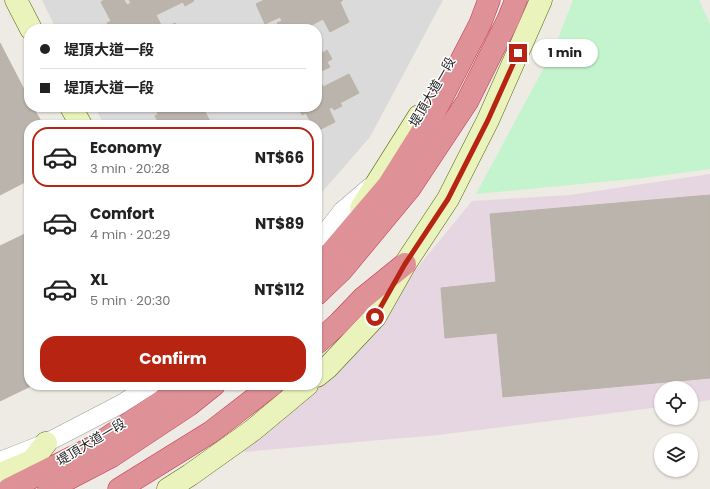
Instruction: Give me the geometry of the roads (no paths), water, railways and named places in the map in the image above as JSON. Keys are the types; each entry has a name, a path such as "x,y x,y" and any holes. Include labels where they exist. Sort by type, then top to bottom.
{"highway":[{"path":"322,263 388,186 435,111 480,24 490,0"},
{"path":"322,289 342,270 410,188 467,102 508,20 516,0"},
{"path":"322,338 363,298 405,264"},
{"path":"9,489 95,446 178,390"},
{"path":"49,489 112,456 189,405 208,390"},
{"path":"119,489 211,432 266,390"}],"main road":[{"path":"16,0 28,24"},
{"name":"堤頂大道一段","path":"322,254 353,221 432,96 481,0"},
{"path":"322,372 375,317 405,264 448,199 488,120 541,0"},
{"name":"堤頂大道一段","path":"0,489 70,457 159,399 170,390"},
{"path":"168,489 190,476 253,430 301,390"},
{"path":"0,474 32,461 46,443"}],"street":[{"name":"堤頂大道一段","path":"322,237 342,211 377,182"},
{"name":"堤頂大道一段","path":"0,461 46,443 121,404 143,390"}]}
